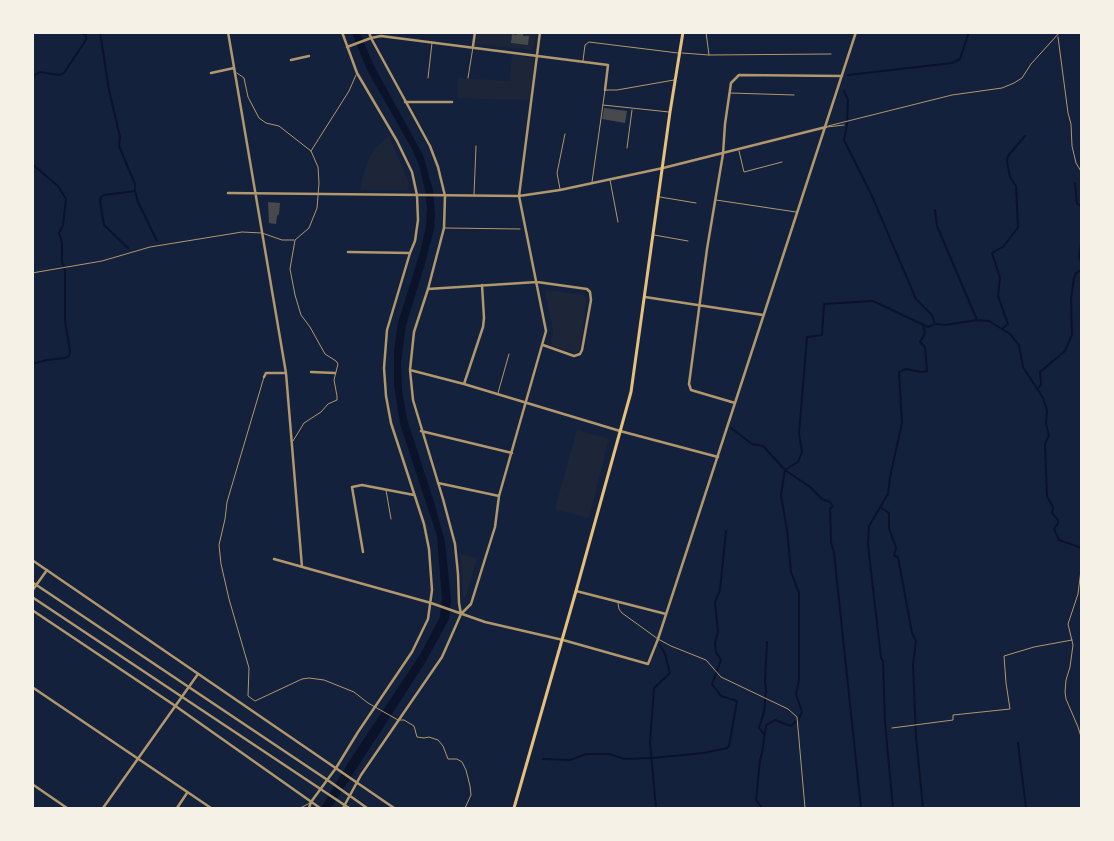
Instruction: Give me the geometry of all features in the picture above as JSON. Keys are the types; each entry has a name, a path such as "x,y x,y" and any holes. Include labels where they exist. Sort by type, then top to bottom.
{"main road":[{"path":"514,808 563,640 631,392 674,80 683,32"}],"street":[{"path":"228,32 286,373 302,566"},
{"path":"309,808 320,789 337,769 358,732 404,666 420,638 432,604 429,549 424,524 391,423 386,396 384,368 387,330 415,241 418,220 417,195 412,172 397,141 357,73 342,32"},
{"path":"369,32 430,146 438,167 445,196 444,228 428,289 414,332 410,370 412,394 421,431 455,544 459,603 462,614"},
{"path":"473,47 475,32"},
{"path":"343,806 442,656 462,614 471,604 496,527 499,496 525,402 543,346 546,331 519,196 540,32"},
{"path":"274,559 432,604 485,622 563,640 648,664 658,639 797,212 827,126 856,32"},
{"path":"347,47 381,36 608,65 605,90"},
{"path":"291,60 308,56"},
{"path":"211,73 235,70"},
{"path":"735,403 691,390 689,384 707,249 723,154 731,83 739,75 842,76"},
{"path":"406,102 452,102"},
{"path":"228,192 519,196 560,190 663,168 827,126"},
{"path":"348,252 410,253"},
{"path":"428,289 537,282 587,289 591,295 580,354 574,356 543,346"},
{"path":"464,384 483,327 482,285"},
{"path":"645,297 764,316"},
{"path":"410,370 464,384 620,431 718,457"},
{"path":"311,372 335,373"},
{"path":"264,377 266,373 286,373"},
{"path":"421,431 512,453"},
{"path":"438,483 499,496"},
{"path":"363,552 352,487 362,485 414,495"},
{"path":"32,560 394,808"},
{"path":"32,591 47,570"},
{"path":"32,582 188,685 367,808"},
{"path":"576,591 666,614"},
{"path":"32,597 324,791 343,806 349,808"},
{"path":"32,610 174,705 320,808"},
{"path":"103,808 188,685 198,674"},
{"path":"32,687 211,808"},
{"path":"32,784 67,808"},
{"path":"177,808 188,793"}],"lane":[{"path":"706,32 709,55"},
{"path":"827,126 952,95 1006,86 1022,78 1031,64 1060,32"},
{"path":"1058,36 1071,124 1072,146 1076,163 1082,173"},
{"path":"428,78 432,42"},
{"path":"583,61 585,45 589,42 709,55 831,54"},
{"path":"468,78 473,47"},
{"path":"32,273 102,261 150,248 242,232 262,233 282,240 295,240 305,232 312,222 317,208 318,167 311,151 279,126 266,123 259,118 248,97 244,78 235,70"},
{"path":"311,151 349,90 357,73"},
{"path":"592,182 605,90 617,90 674,80"},
{"path":"729,93 794,95"},
{"path":"602,105 670,112"},
{"path":"627,148 632,109"},
{"path":"827,126 844,125"},
{"path":"560,190 557,173 565,134"},
{"path":"474,196 476,146"},
{"path":"739,150 744,172 782,162"},
{"path":"610,179 618,222"},
{"path":"659,197 696,203"},
{"path":"716,200 797,212"},
{"path":"444,228 520,229"},
{"path":"654,235 688,241"},
{"path":"292,444 304,423 336,400 335,373 338,364 325,354 301,315 290,269 295,240"},
{"path":"498,394 509,354"},
{"path":"264,377 227,502 219,545 227,590 249,668 248,696 255,701 302,678 316,678 354,692 368,703 398,720 404,720 414,726 417,737 428,737 438,740 443,746 448,759 457,759 462,762 466,770 471,795 465,808"},
{"path":"386,489 391,518"},
{"path":"1082,562 1078,594 1068,624 1072,640 1072,656 1065,692 1082,740"},
{"path":"617,602 622,613 658,639 706,660 721,677 783,706 797,718 805,808"},
{"path":"892,728 953,720 953,715 1010,709 1004,656 1034,647 1072,640"},
{"path":"300,808 312,803"}],"shaded area":[{"path":"352,33 360,33 374,66 423,155 433,190 434,229 406,325 401,363 402,390 407,419 445,542 451,600 449,619 425,663 331,808 321,808 348,763 421,653 440,617 442,599 437,536 400,424 394,385 394,350 398,323 421,249 426,226 425,190 419,165 412,149 367,70"},
{"path":"477,33 536,33 534,47 531,50 476,44"},
{"path":"512,54 534,59 528,100 457,98 458,78 510,81"},
{"path":"389,136 408,181 408,190 361,190 362,179 370,156 376,147"},
{"path":"546,290 584,295 587,299 580,348 576,353 553,346 551,342 553,330"},
{"path":"577,430 609,439 589,518 555,509"},
{"path":"460,554 477,558 466,595 463,599 462,571"}],"building":[{"path":"517,32 523,32 523,36 529,36 528,45 511,43 512,34 517,35"},
{"path":"604,108 627,111 625,123 602,119"},
{"path":"268,202 280,203 276,224 269,223"}],"waterway":[{"path":"32,77 40,72 59,75 64,73 86,40 86,35 80,32"},
{"path":"100,32 109,90 120,137 119,146 135,184 138,202 157,241"},
{"path":"848,75 952,63 960,59 969,32"},
{"path":"762,808 756,800 766,725 775,720 791,726 798,720 802,712 796,694 799,680 799,593 791,572 781,495 785,470 798,462 802,452 799,434 807,337 822,335 824,304 873,301 928,327 935,324 932,315 916,299 871,194 844,140 848,100 844,91"},
{"path":"1002,329 1008,324 998,296 1000,278 992,253 1004,246 1018,227 1016,186 1010,177 1007,162 1008,156 1025,136"},
{"path":"32,164 58,186 66,199 63,225 59,233 62,243 62,262 65,270 65,321 70,351 69,356 65,358 32,364"},
{"path":"1075,183 1077,204 1082,206"},
{"path":"128,248 104,225 100,201 104,195 135,191"},
{"path":"935,210 937,226 977,320"},
{"path":"1082,238 1079,257 1082,264"},
{"path":"1037,390 1041,384 1040,372 1065,351 1072,335 1071,299 1074,278 1076,273 1081,270"},
{"path":"936,324 945,325 977,320 989,321 1010,334 1019,345 1023,367 1043,398 1047,410 1046,424 1049,435 1045,444 1047,496 1053,507 1052,513 1058,520 1054,529 1059,540 1082,548"},
{"path":"893,808 885,723 883,661 881,658 868,545 869,526 888,494 902,423 899,372 906,369 921,372 927,371 925,347 920,342 925,333 923,325"},
{"path":"731,428 752,444 763,446 785,470 833,506 830,509 831,542 834,553 861,808"},
{"path":"880,507 889,513 889,528 896,548 894,556 898,557 912,633 916,641 913,665 916,737 923,808"},
{"path":"543,759 570,760 586,754 609,754 625,759 652,758 704,753 729,746 737,701 721,696 712,684 721,660 716,652 715,643 718,632 715,602 720,590 726,531"},
{"path":"764,734 759,728 764,712 767,642"},
{"path":"656,808 650,743 654,688 670,673 665,654 660,645"},
{"path":"1018,743 1026,808"}]}
